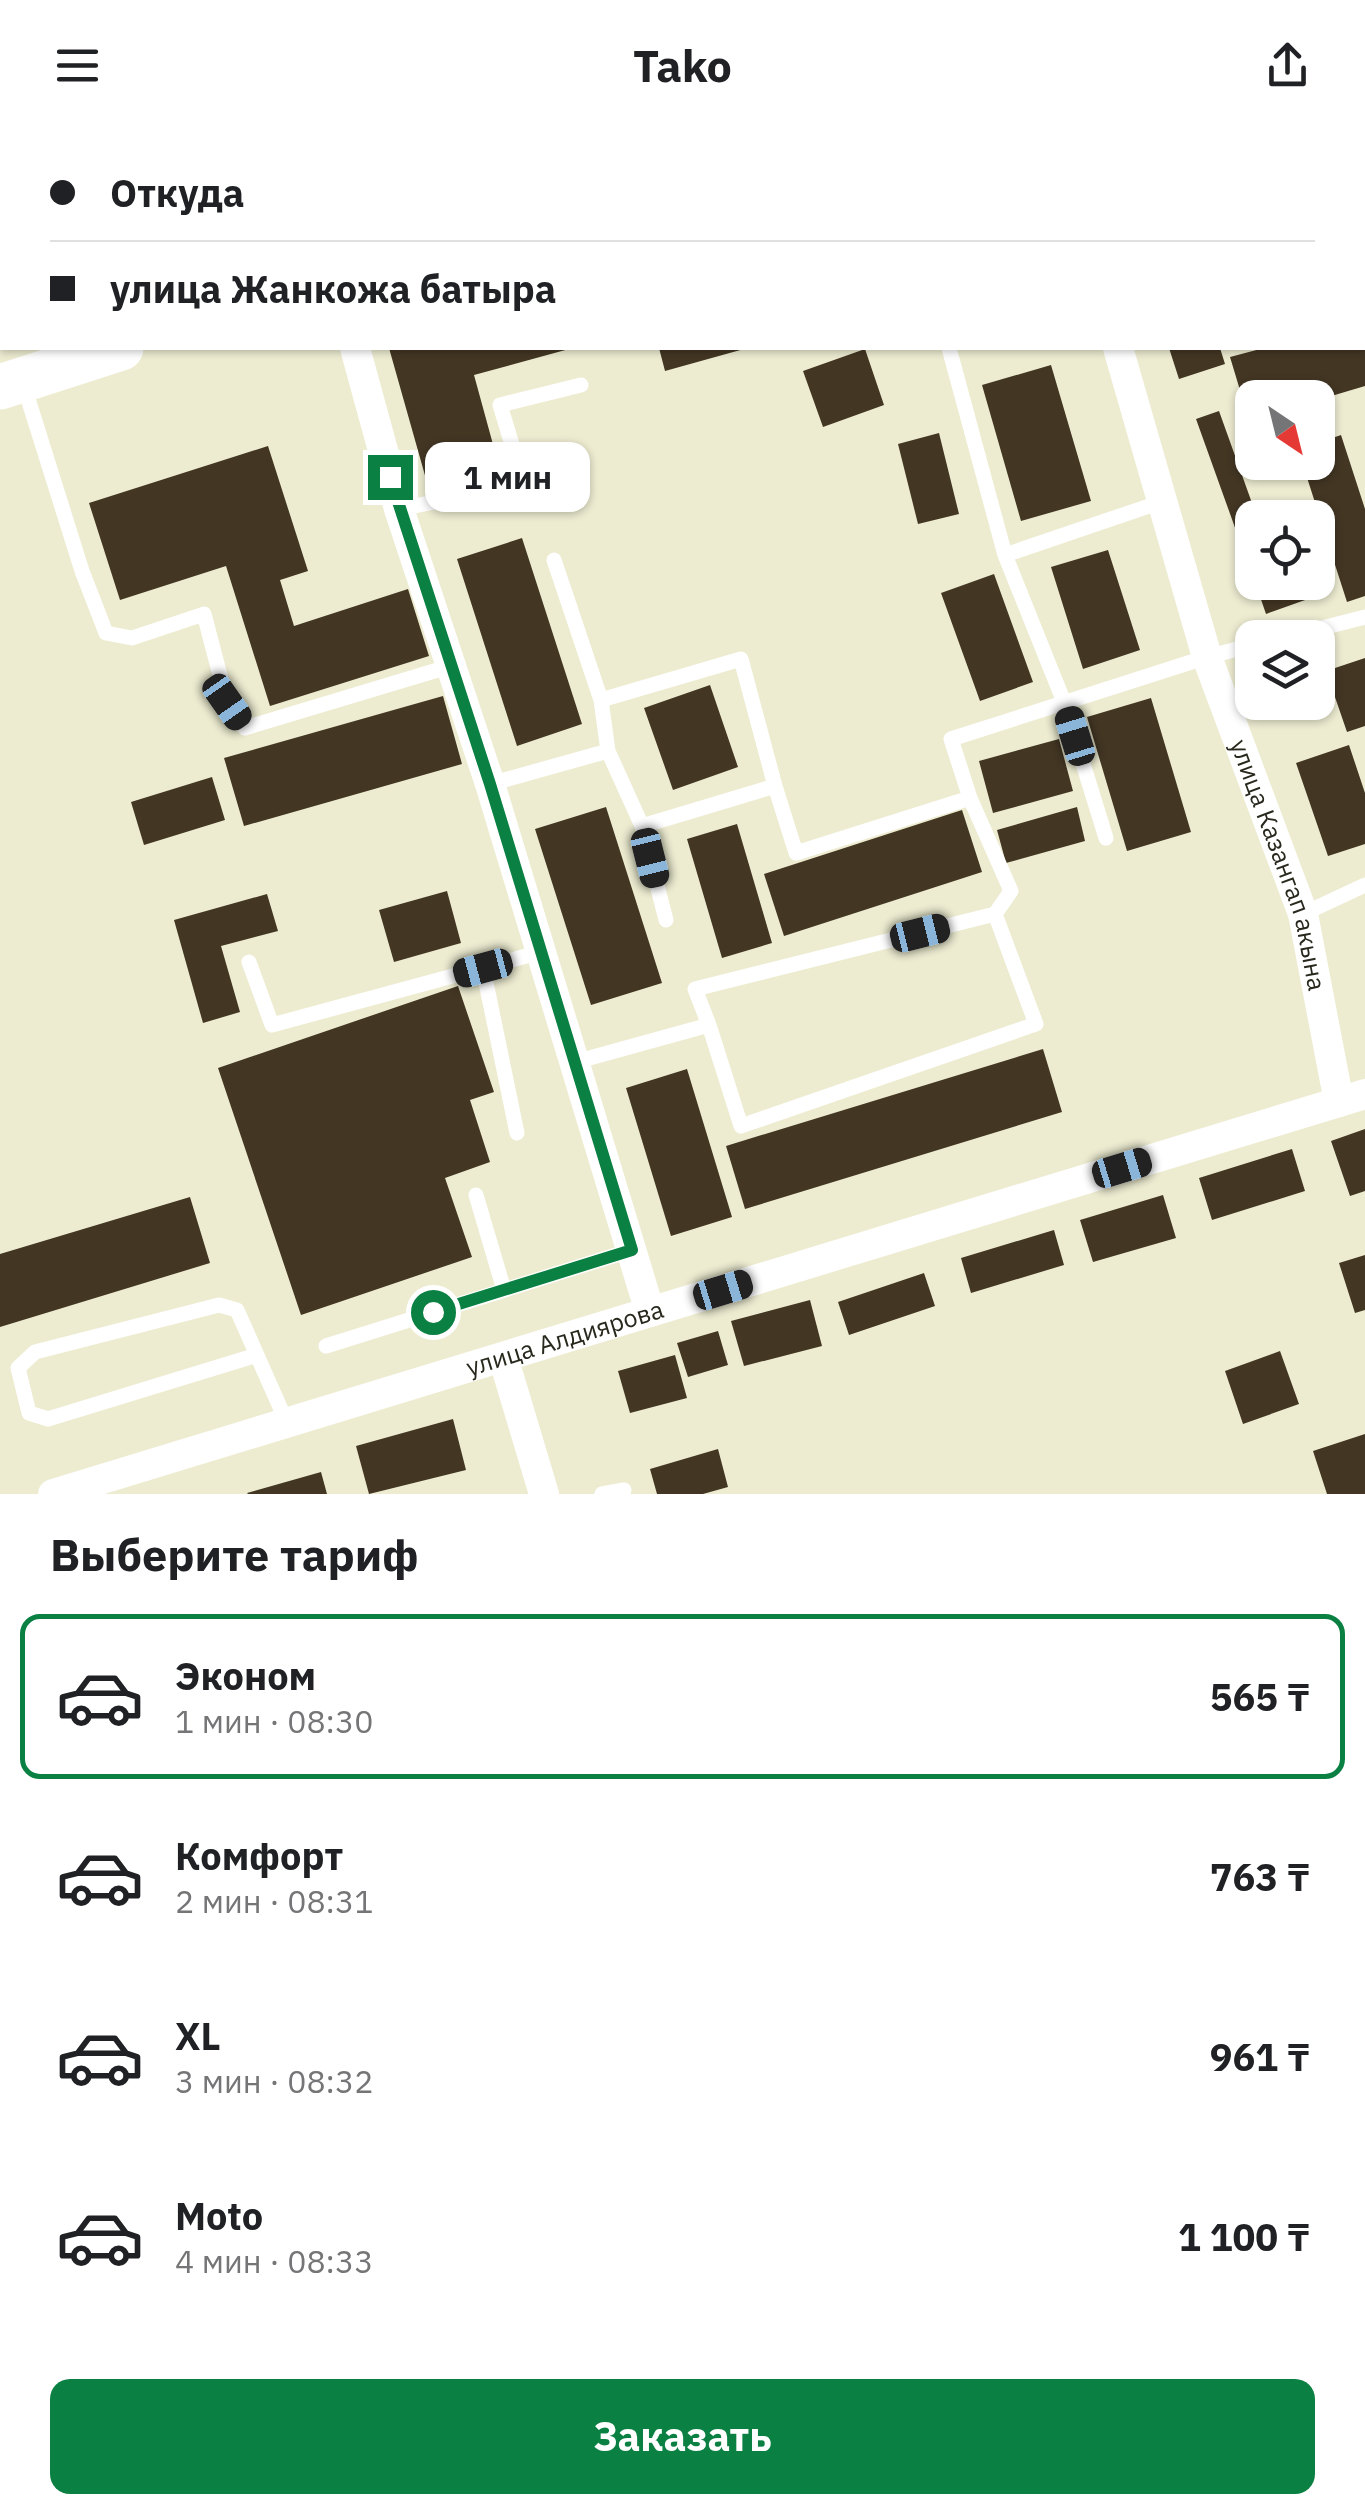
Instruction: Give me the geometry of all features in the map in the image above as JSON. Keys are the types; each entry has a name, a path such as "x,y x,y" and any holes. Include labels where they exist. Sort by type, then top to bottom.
{"main road":[{"path":"11,384 115,350"}],"street":[{"path":"356,350 399,510 490,784 650,1312"},
{"name":"улица Казангап акына","path":"1119,350 1206,657 1303,914 1352,1098"},
{"name":"улица Алдиярова","path":"53,1494 1352,1098"},
{"path":"502,1358 544,1494"}],"lane":[{"path":"950,350 1005,556 1064,702 1106,838"},
{"path":"11,384 106,632 132,638 204,614 227,702 245,728 451,666"},
{"path":"399,510 524,484 500,405 581,385"},
{"path":"1005,556 1160,502"},
{"path":"554,560 600,700 608,751 642,826 666,920"},
{"path":"1335,625 1365,617"},
{"path":"995,914 1036,1024 741,1126 695,989 995,914 1011,891 970,798 951,739 1235,649"},
{"path":"600,700 741,659 796,854 970,798"},
{"path":"490,784 608,751"},
{"path":"642,826 774,786"},
{"path":"1303,914 1365,885"},
{"path":"249,962 272,1025 541,952"},
{"path":"483,968 516,1132"},
{"path":"575,1062 709,1025"},
{"path":"476,1195 504,1290"},
{"path":"326,1346 632,1250"},
{"path":"257,1355 48,1419 30,1413 18,1368 35,1352 219,1305 237,1310 288,1423"},
{"path":"602,1494 624,1490"}],"building":[{"path":"390,350 565,350 474,375 497,459 426,479"},
{"path":"660,350 740,350 665,371"},
{"path":"865,350 884,405 823,427 803,371"},
{"path":"1170,350 1221,350 1225,364 1179,379"},
{"path":"1256,350 1365,350 1365,386 1335,395 1335,380 1237,380 1230,357"},
{"path":"1051,365 1091,501 1021,521 982,385"},
{"path":"1219,411 1235,456 1235,480 1244,480 1251,500 1235,500 1235,528 1196,419"},
{"path":"939,433 959,514 918,524 898,444"},
{"path":"1341,435 1365,509 1365,596 1347,602 1335,565 1335,500 1314,500 1308,480 1335,480 1335,437"},
{"path":"268,446 308,571 280,580 294,626 408,589 429,656 270,706 226,566 120,600 89,503"},
{"path":"522,538 582,724 517,746 457,559"},
{"path":"1108,550 1140,650 1083,669 1051,567"},
{"path":"994,574 1033,682 980,701 941,593"},
{"path":"1261,600 1305,600 1266,614"},
{"path":"1365,658 1365,726 1347,732 1335,697 1335,668"},
{"path":"710,685 738,767 673,790 644,708"},
{"path":"443,696 462,764 244,826 224,758"},
{"path":"1151,698 1191,832 1127,851 1087,717"},
{"path":"1059,739 1073,791 993,813 979,761"},
{"path":"1349,745 1365,793 1365,844 1328,856 1296,763"},
{"path":"212,777 225,820 144,845 131,802"},
{"path":"606,807 662,983 591,1005 535,829"},
{"path":"1077,807 1085,841 1006,863 997,830"},
{"path":"962,810 982,872 784,936 764,874"},
{"path":"737,824 772,943 722,958 687,839"},
{"path":"447,891 461,943 394,962 379,910"},
{"path":"267,894 278,931 221,946 240,1012 203,1023 174,920"},
{"path":"458,986 494,1092 470,1100 490,1162 445,1178 472,1257 301,1315 218,1068"},
{"path":"1043,1049 1062,1112 745,1209 726,1146"},
{"path":"687,1069 732,1217 671,1236 626,1088"},
{"path":"1365,1129 1365,1191 1350,1196 1331,1141"},
{"path":"1292,1149 1305,1191 1212,1220 1199,1178"},
{"path":"1163,1195 1176,1238 1093,1262 1080,1220"},
{"path":"190,1197 210,1263 0,1327 0,1254"},
{"path":"1054,1230 1064,1265 971,1293 961,1258"},
{"path":"1365,1255 1365,1310 1355,1313 1339,1263"},
{"path":"924,1273 935,1306 849,1335 838,1302"},
{"path":"810,1300 822,1346 744,1366 731,1321"},
{"path":"718,1331 728,1365 688,1377 677,1343"},
{"path":"1280,1351 1299,1404 1243,1424 1225,1371"},
{"path":"675,1355 687,1398 630,1413 618,1371"},
{"path":"453,1419 466,1470 369,1494 356,1446"},
{"path":"1365,1434 1365,1494 1327,1494 1313,1451"},
{"path":"718,1449 728,1487 703,1494 657,1494 650,1469"},
{"path":"321,1472 327,1494 247,1493"}],"route":[{"path":"390,477 490,784 632,1250 433,1312"}]}
